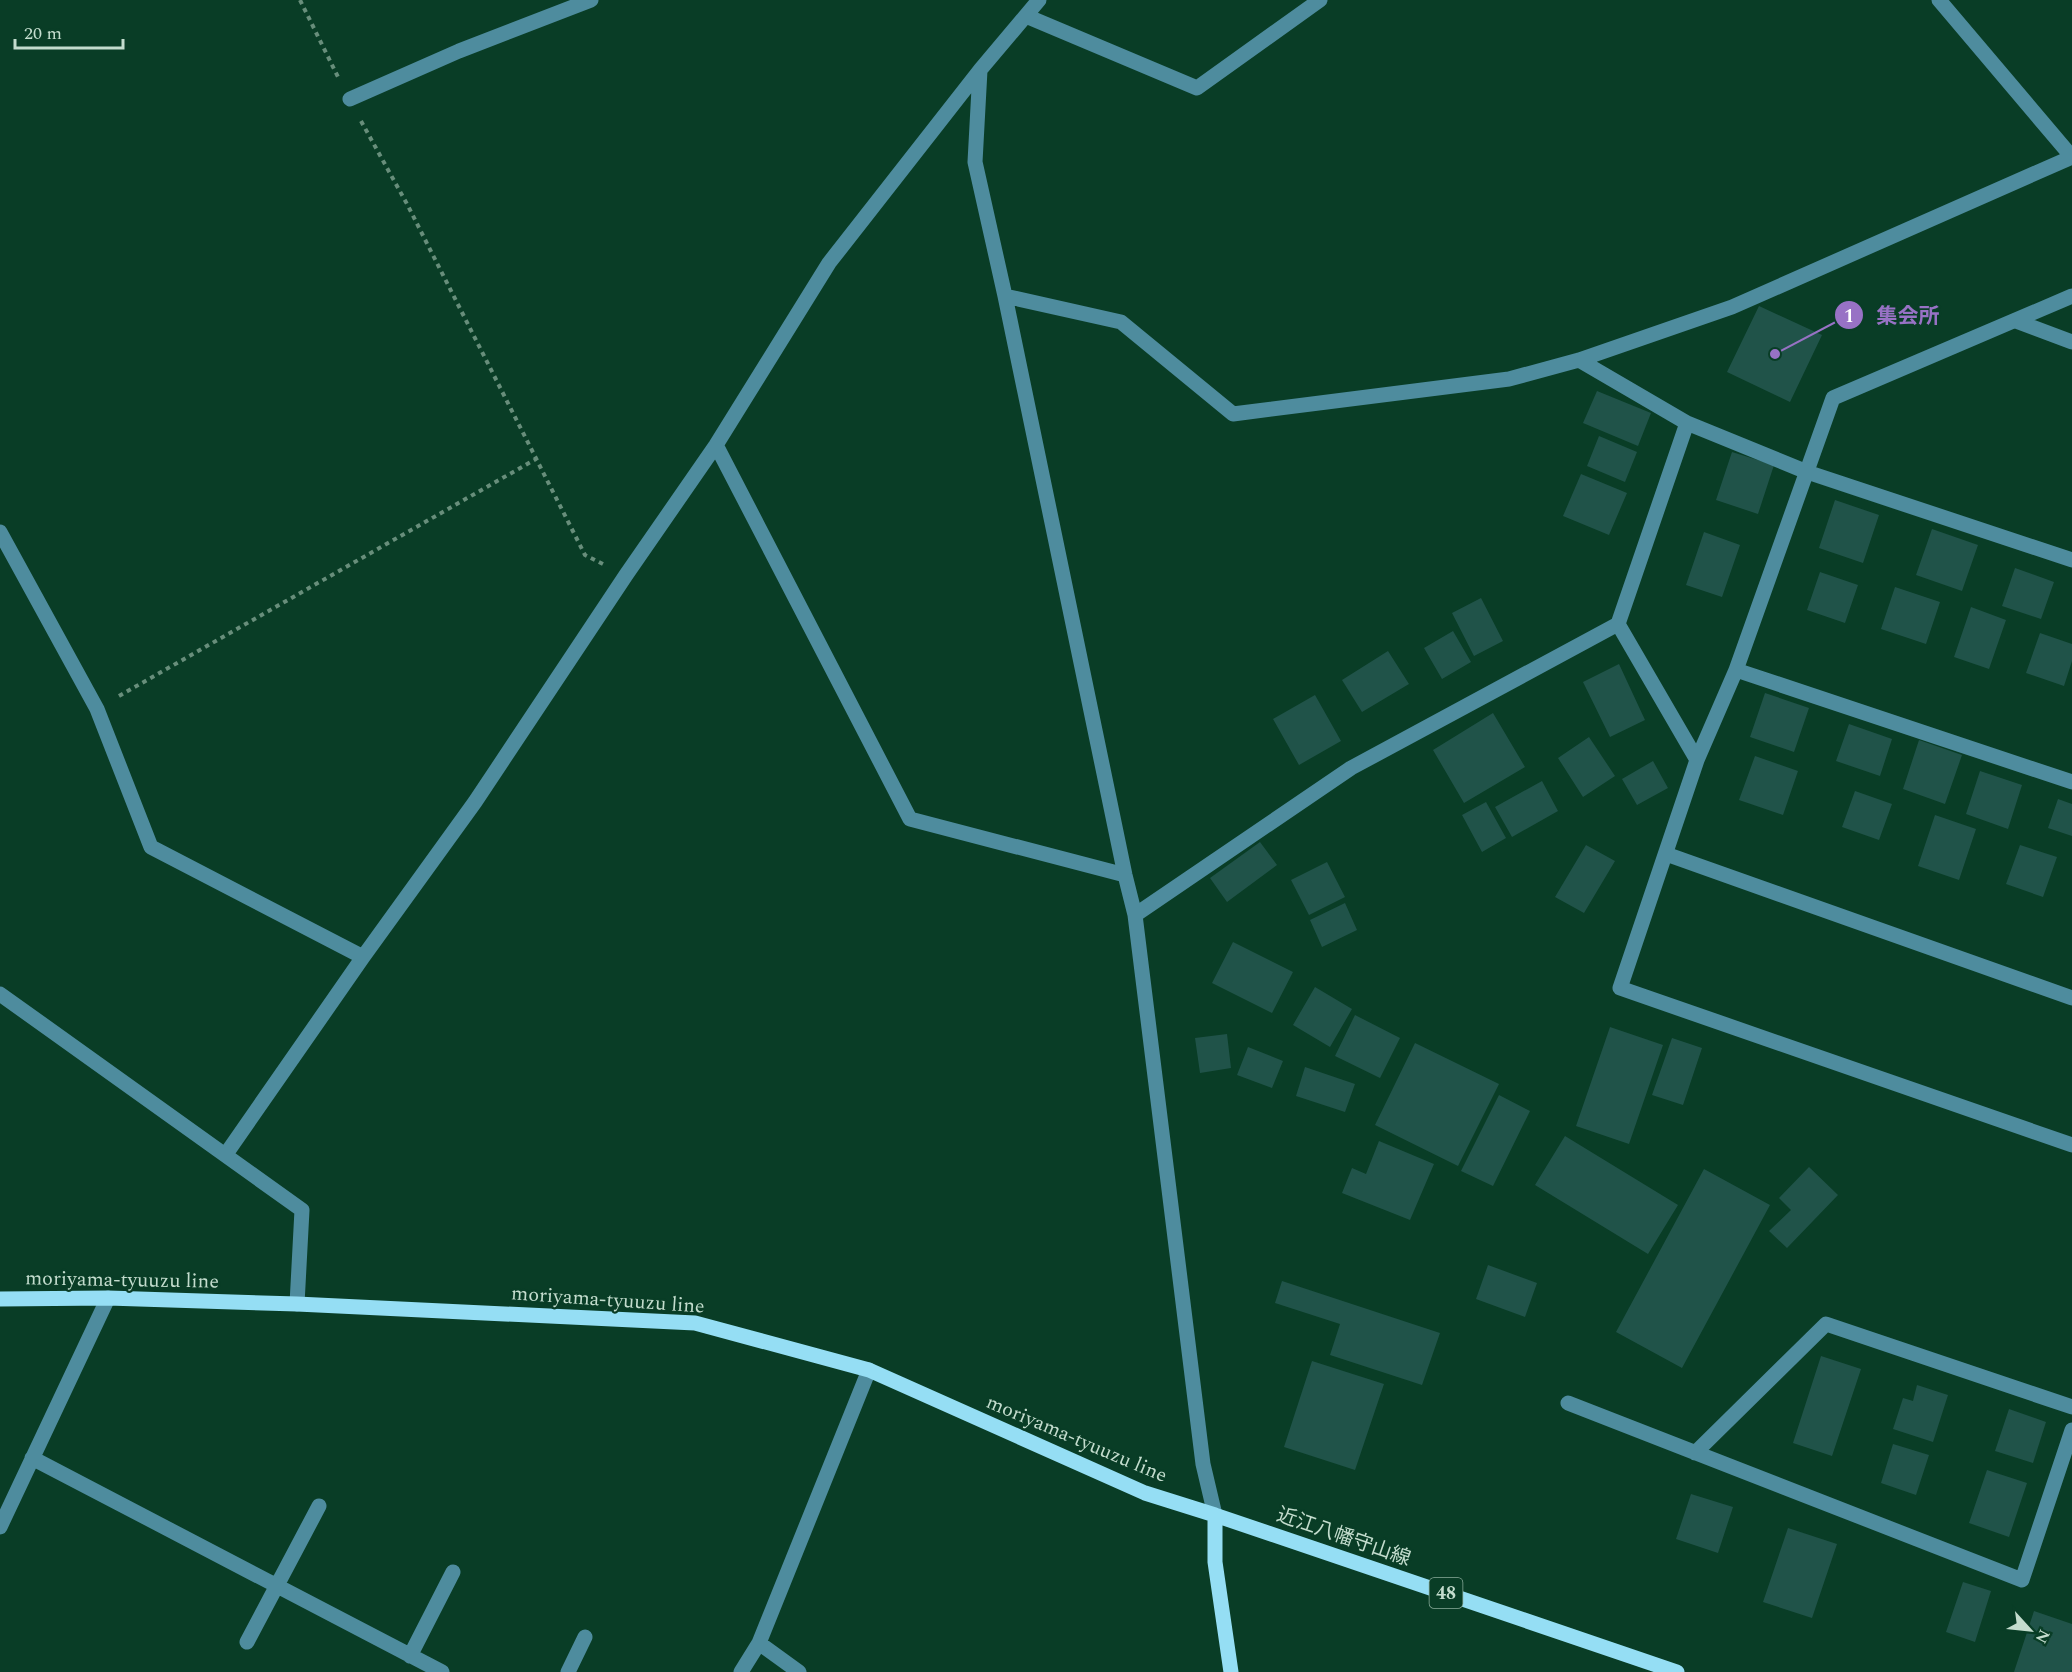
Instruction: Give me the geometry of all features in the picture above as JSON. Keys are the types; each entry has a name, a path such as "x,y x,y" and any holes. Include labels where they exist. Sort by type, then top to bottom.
{"main road":[{"name":"moriyama-tyuuzu line","path":"0,1299 108,1298 297,1304 695,1323 869,1370 1145,1493 1215,1515"},
{"path":"1215,1515 1215,1562 1231,1672"},
{"name":"近江八幡守山線","path":"1215,1515 1677,1672"}],"street":[{"path":"350,99 459,51 591,0"},
{"path":"226,1154 363,957 475,802 626,575 716,445 829,263 980,70 1039,0"},
{"path":"1026,16 1197,88 1320,0"},
{"path":"1005,296 1121,322 1233,414 1509,380 1579,360 1732,307 2072,157 1939,0"},
{"path":"980,70 975,162 1125,875 1136,915 1203,1464 1215,1515"},
{"path":"2072,296 1833,398 1736,670 1697,760 1620,988 2072,1145"},
{"path":"2016,321 2072,342"},
{"path":"1579,360 1687,423 1807,471 2072,560"},
{"path":"1136,915 1351,768 1618,624 1687,423"},
{"path":"716,445 910,819 1125,875"},
{"path":"0,532 97,709 151,847 363,957"},
{"path":"1618,624 1697,760"},
{"path":"1736,670 2072,782"},
{"path":"1666,854 2072,998"},
{"path":"0,994 302,1210 297,1304"},
{"path":"0,1527 108,1298"},
{"path":"1695,1453 1826,1324 2072,1407"},
{"path":"741,1672 759,1643 869,1370"},
{"path":"1568,1403 2022,1580 2072,1430"},
{"path":"32,1458 442,1672"},
{"path":"247,1642 319,1506"},
{"path":"410,1656 453,1572"},
{"path":"568,1672 585,1637"},
{"path":"759,1643 799,1672"}],"path":[{"path":"300,0 407,204 585,555 626,575"},
{"path":"97,709 536,459"}],"building":[{"path":"1759,306 1822,335 1790,402 1727,372"},
{"path":"1597,391 1651,413 1638,446 1583,423"},
{"path":"1599,436 1637,452 1625,482 1587,466"},
{"path":"1732,452 1774,465 1758,514 1716,500"},
{"path":"1581,474 1627,493 1609,535 1563,516"},
{"path":"1835,500 1879,515 1863,563 1819,548"},
{"path":"1932,529 1978,545 1962,591 1916,575"},
{"path":"1704,532 1740,545 1722,597 1686,585"},
{"path":"2015,568 2054,582 2041,619 2002,606"},
{"path":"1820,572 1858,585 1845,623 1807,610"},
{"path":"1895,587 1940,602 1926,644 1881,629"},
{"path":"1481,598 1503,641 1474,656 1452,613"},
{"path":"1971,607 2006,620 1989,669 1954,657"},
{"path":"1453,631 1471,662 1442,679 1424,648"},
{"path":"2040,633 2072,644 2072,661 2064,686 2026,673"},
{"path":"1388,651 1409,684 1362,712 1342,680"},
{"path":"1619,664 1645,720 1610,737 1583,682"},
{"path":"1765,693 1809,708 1794,752 1750,737"},
{"path":"1315,695 1341,741 1299,765 1273,719"},
{"path":"1493,713 1525,767 1464,803 1433,750"},
{"path":"1849,724 1892,739 1880,776 1836,761"},
{"path":"1589,737 1615,776 1583,797 1558,758"},
{"path":"1919,740 1962,755 1945,804 1903,789"},
{"path":"1755,756 1798,771 1783,815 1739,800"},
{"path":"1653,761 1668,788 1637,805 1622,779"},
{"path":"1980,771 2022,785 2008,829 1966,814"},
{"path":"1542,781 1558,811 1512,837 1495,807"},
{"path":"1855,791 1892,804 1879,840 1842,827"},
{"path":"2058,799 2072,804 2072,836 2048,828"},
{"path":"1486,802 1506,838 1482,852 1462,815"},
{"path":"1935,815 1976,829 1959,880 1918,866"},
{"path":"1260,842 1277,865 1227,902 1210,878"},
{"path":"1586,845 1615,861 1584,913 1555,897"},
{"path":"2020,845 2057,857 2043,897 2006,884"},
{"path":"1327,862 1345,897 1309,915 1291,880"},
{"path":"1345,903 1357,930 1322,947 1310,920"},
{"path":"1233,942 1293,972 1272,1013 1212,983"},
{"path":"1315,987 1352,1009 1330,1047 1293,1025"},
{"path":"1355,1015 1400,1038 1380,1078 1335,1056"},
{"path":"1610,1027 1663,1045 1629,1144 1576,1126"},
{"path":"1227,1034 1231,1068 1200,1073 1195,1038"},
{"path":"1672,1038 1702,1048 1683,1105 1652,1095"},
{"path":"1415,1043 1499,1084 1458,1166 1375,1125"},
{"path":"1248,1047 1283,1061 1272,1088 1237,1075"},
{"path":"1305,1067 1355,1084 1345,1112 1296,1096"},
{"path":"1499,1095 1530,1111 1493,1186 1461,1171"},
{"path":"1565,1136 1678,1205 1648,1254 1535,1185"},
{"path":"1379,1141 1434,1164 1410,1220 1342,1193 1352,1168 1366,1174"},
{"path":"1809,1167 1838,1195 1787,1248 1769,1231 1791,1210 1779,1198"},
{"path":"1704,1169 1770,1205 1682,1368 1616,1332"},
{"path":"1488,1265 1537,1283 1525,1317 1476,1299"},
{"path":"1282,1281 1440,1333 1422,1385 1330,1355 1340,1324 1275,1303"},
{"path":"1821,1356 1861,1369 1832,1456 1793,1443"},
{"path":"1312,1361 1384,1384 1355,1470 1284,1447"},
{"path":"1917,1385 1948,1395 1933,1442 1893,1429 1903,1398 1913,1401"},
{"path":"2009,1409 2046,1422 2033,1463 1995,1451"},
{"path":"1893,1444 1929,1455 1916,1495 1881,1483"},
{"path":"1987,1470 2027,1483 2009,1537 1969,1523"},
{"path":"1691,1494 1733,1507 1718,1553 1676,1539"},
{"path":"1788,1528 1837,1544 1812,1618 1763,1602"},
{"path":"1963,1582 1991,1591 1975,1642 1946,1632"},
{"path":"2034,1611 2072,1624 2072,1672 2014,1672"}],"place":[{"name":"集会所","path":"1775,354"}]}
